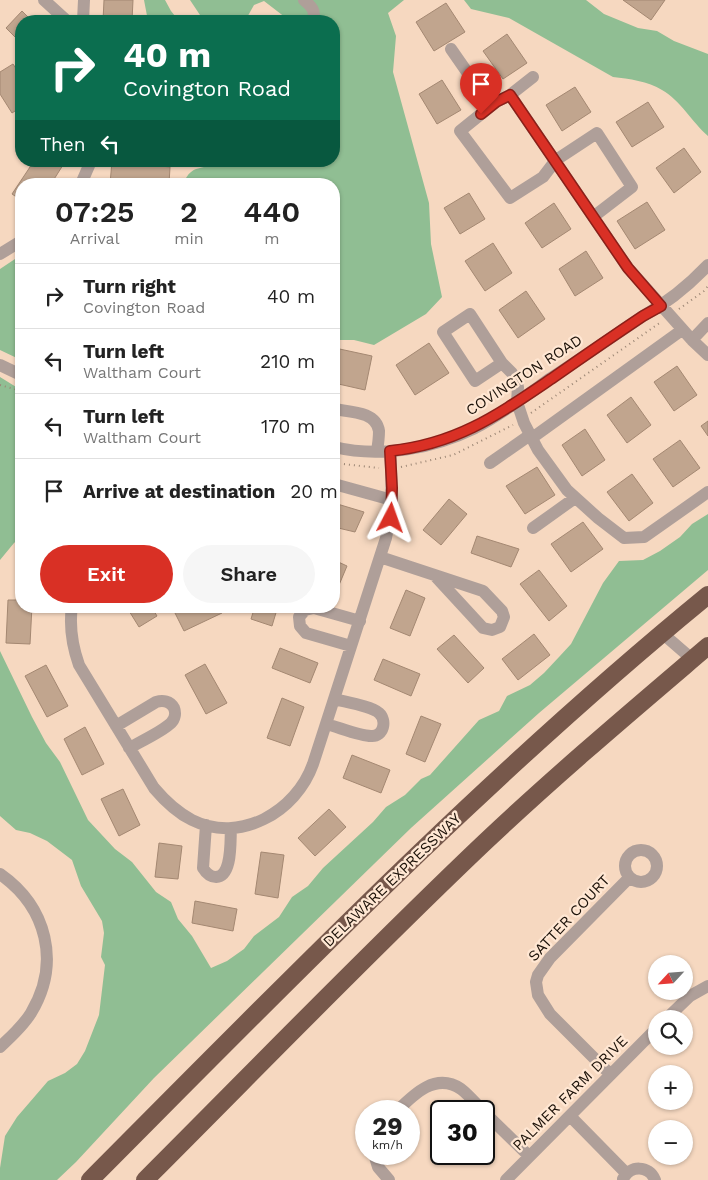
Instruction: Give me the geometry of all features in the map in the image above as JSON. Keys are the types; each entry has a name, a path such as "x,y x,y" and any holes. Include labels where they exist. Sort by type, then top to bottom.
{"highway":[{"name":"DELAWARE EXPRESSWAY","path":"90,1180 421,850 552,730 708,595"},
{"path":"145,1180 456,870 559,775 708,646"}],"street":[{"path":"44,0 60,15"},
{"path":"83,15 84,0"},
{"path":"304,0 314,10 315,15"},
{"path":"451,49 483,94 496,102"},
{"path":"533,77 510,95 496,102 460,131 510,198 543,177 556,160 597,133 632,187 593,216"},
{"path":"510,95 628,268 682,330 708,355"},
{"path":"0,254 15,244"},
{"name":"COVINGTON ROAD","path":"340,448 358,451 383,451 424,445 459,435 475,428 517,402 643,316 661,306 708,265"},
{"path":"502,363 474,381 443,332 470,314 502,363 512,373 518,387 517,402 524,423 538,450 567,490 624,538 644,537 708,492"},
{"path":"692,340 708,323"},
{"path":"490,463 531,437 682,330"},
{"path":"0,365 15,372"},
{"path":"71,613 70,632 72,646 79,665 154,788 167,803 193,821 206,825 231,828 248,825 279,812 293,799 310,774 360,621 391,518 392,500 379,430 374,421 366,414 340,410"},
{"path":"340,486 392,500"},
{"path":"533,528 575,498"},
{"path":"380,557 425,570 436,577 483,628 492,630 500,627 504,617 502,610 483,591 436,577"},
{"path":"302,613 299,617 300,626 306,633 351,646"},
{"path":"332,613 360,621"},
{"path":"662,633 692,659"},
{"path":"326,724 372,736 380,733 384,725 383,719 376,711 334,699"},
{"path":"116,726 156,702 164,700 174,708 176,713 172,722 129,748"},
{"path":"206,825 203,866 206,872 216,877 222,875 229,866 231,828"},
{"path":"0,874 22,893 39,918 46,946 47,961 46,974 36,1004 17,1031 0,1048"},
{"name":"SATTER COURT","path":"610,1074 550,1014 538,995 536,982 538,975 550,958 629,878"},
{"path":"675,1010 690,996 708,986"},
{"name":"PALMER FARM DRIVE","path":"506,1180 648,1036"},
{"path":"409,1100 422,1088 442,1083 460,1088 472,1100"},
{"path":"570,1116 624,1177 636,1168 643,1168 649,1171 655,1180"},
{"path":"495,1123 529,1156"},
{"path":"377,1165 389,1180"}],"path":[{"path":"0,385 15,389"}],"green space":[{"path":"144,0 165,0 174,15 147,15"},
{"path":"190,0 404,0 388,13 396,36 393,72 429,203 431,244 442,297 426,314 374,345 354,340 340,340 340,178 186,178 194,170 203,167 340,167 340,15 282,15 264,1 254,5 248,15 200,15"},
{"path":"464,0 586,0 604,14 638,28 657,31 674,41 708,54 708,136 675,99 657,87 638,81 613,77 509,18 471,9"},
{"path":"15,259 15,357 0,350 0,269"},
{"path":"0,377 15,386 15,542 0,560"},
{"path":"708,514 708,570 539,713 411,828 154,1078 57,1180 0,1180 5,1136 17,1117 48,1081 65,1073 77,1064 85,1051 99,1015 105,965 101,957 104,933 102,921 81,886 72,860 47,841 30,833 16,830 0,816 0,651 32,717 46,743 60,762 88,820 115,849 132,862 156,892 171,902 178,919 192,936 211,968 227,961 244,949 254,936 279,917 292,897 308,886 323,868 373,822 386,807 405,795 421,779 430,775 479,720 499,711 507,696 530,685 544,673 571,644 603,583 619,561 643,560 680,537 692,524"}],"building":[{"path":"104,0 133,0 132,15 103,15"},
{"path":"623,0 665,0 651,20"},
{"path":"446,3 465,32 434,51 416,22"},
{"path":"15,18 15,37 6,28"},
{"path":"507,34 527,63 503,79 483,51"},
{"path":"13,64 15,67 15,111 12,113 0,94 0,72"},
{"path":"442,80 461,110 437,124 419,94"},
{"path":"575,87 591,112 562,131 546,105"},
{"path":"648,102 664,127 632,147 616,122"},
{"path":"684,148 701,172 674,193 656,168"},
{"path":"30,167 62,167 55,178 23,178"},
{"path":"111,167 170,167 169,178 111,178"},
{"path":"469,193 485,219 460,234 444,208"},
{"path":"647,202 665,230 635,249 617,221"},
{"path":"554,203 571,229 542,248 525,223"},
{"path":"493,243 512,273 485,291 465,261"},
{"path":"586,251 603,278 575,296 559,269"},
{"path":"526,291 545,319 518,338 499,310"},
{"path":"429,343 449,373 415,395 396,365"},
{"path":"340,349 372,356 365,390 340,384"},
{"path":"677,366 697,395 674,411 654,382"},
{"path":"631,397 651,425 627,443 607,415"},
{"path":"708,421 708,436 701,426"},
{"path":"585,429 605,460 582,476 562,445"},
{"path":"680,440 700,468 673,487 653,459"},
{"path":"537,467 555,495 525,514 506,486"},
{"path":"632,474 653,503 629,521 607,492"},
{"path":"449,499 467,514 441,545 423,530"},
{"path":"340,505 364,512 355,532 340,528"},
{"path":"583,522 603,549 571,572 551,544"},
{"path":"477,536 519,549 511,567 471,553"},
{"path":"340,563 347,566 340,583"},
{"path":"539,570 567,606 549,621 520,584"},
{"path":"406,590 425,598 410,636 390,628"},
{"path":"8,600 15,600 15,613 32,613 30,644 6,643"},
{"path":"130,613 155,613 157,616 139,627"},
{"path":"175,613 222,613 184,631"},
{"path":"253,613 276,613 272,626 251,619"},
{"path":"534,634 550,655 518,680 502,659"},
{"path":"454,635 484,668 468,683 437,649"},
{"path":"280,648 318,663 310,683 272,668"},
{"path":"383,659 420,674 411,696 374,680"},
{"path":"205,664 227,703 206,714 185,675"},
{"path":"46,665 68,706 47,717 25,676"},
{"path":"282,698 304,707 290,746 267,738"},
{"path":"421,716 441,724 425,762 406,754"},
{"path":"85,727 104,764 82,775 64,739"},
{"path":"352,755 390,770 381,793 343,778"},
{"path":"123,789 140,825 119,836 101,799"},
{"path":"329,809 346,827 315,856 298,838"},
{"path":"159,843 182,846 178,879 155,877"},
{"path":"261,852 284,855 278,898 255,894"},
{"path":"195,901 237,909 233,931 192,923"}],"route":[{"path":"391,518 390,451 424,445 459,435 475,428 517,402 643,316 661,306 628,268 510,95 496,102 481,114"}]}
